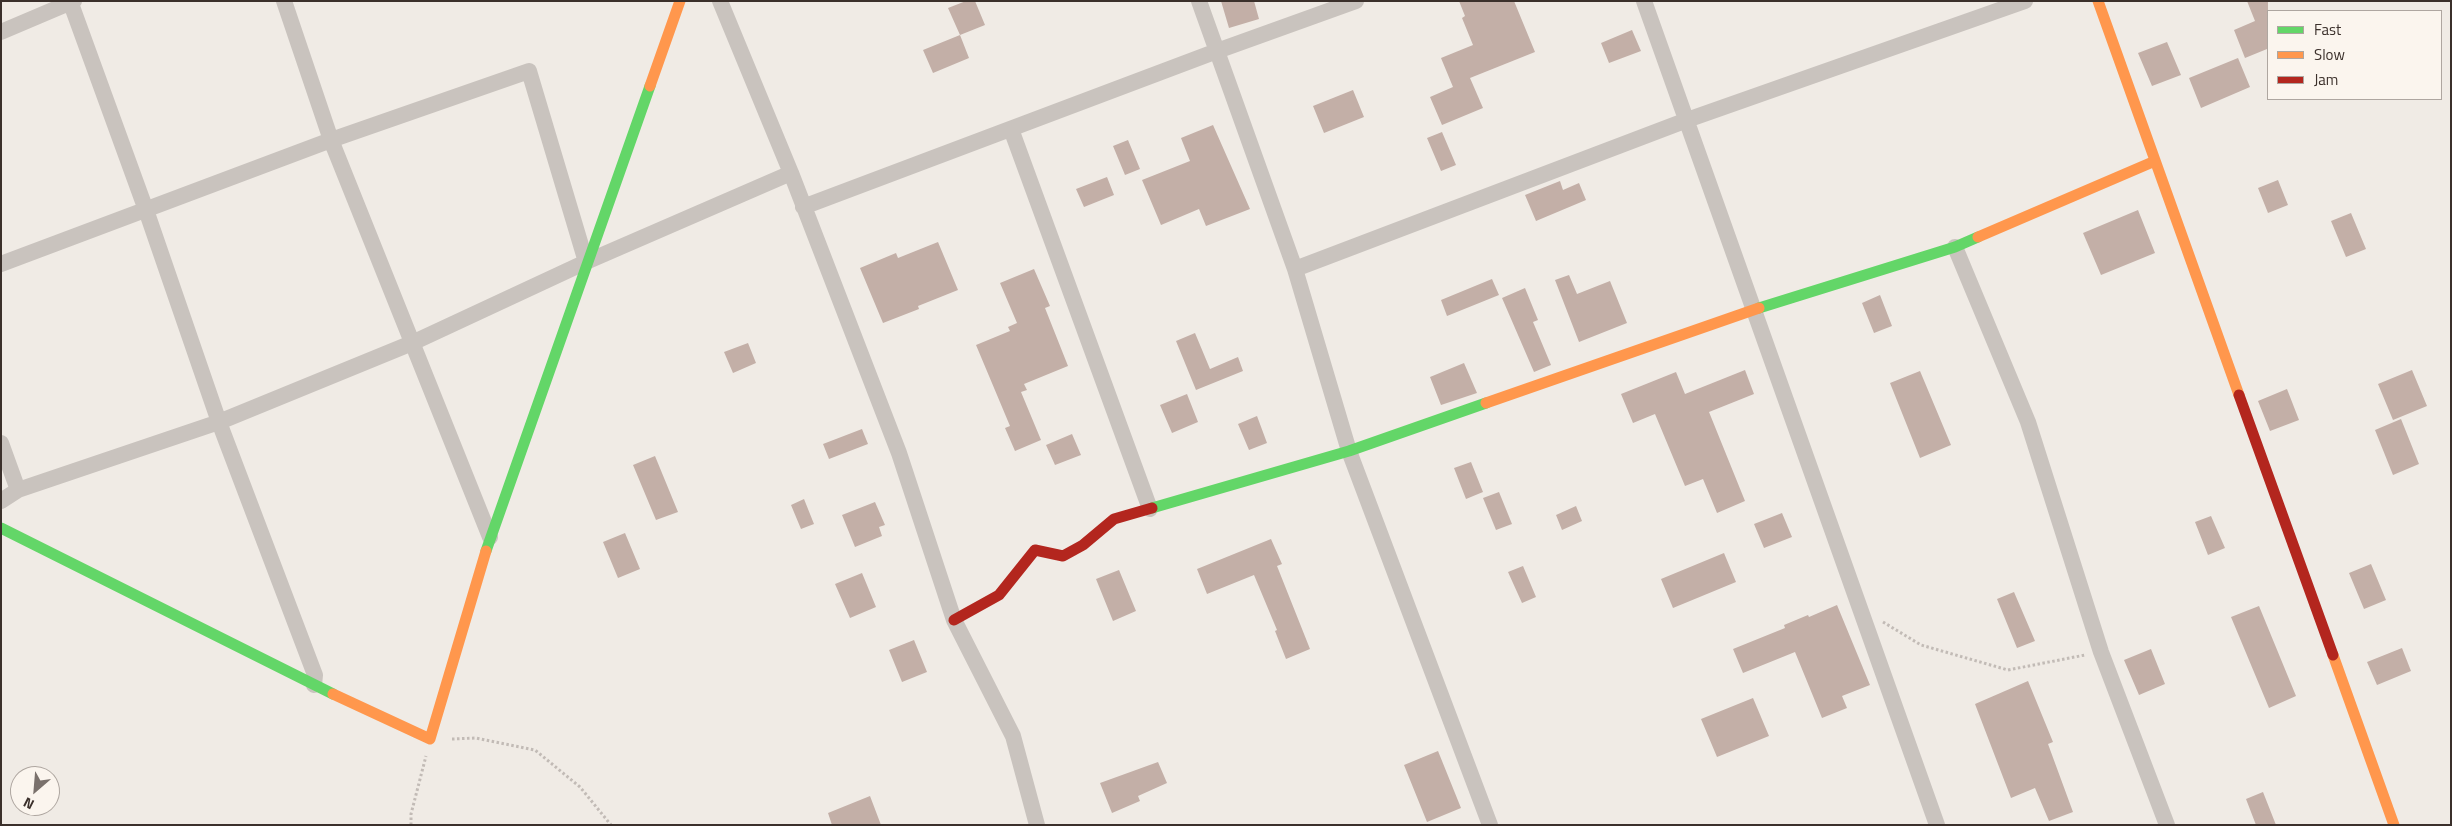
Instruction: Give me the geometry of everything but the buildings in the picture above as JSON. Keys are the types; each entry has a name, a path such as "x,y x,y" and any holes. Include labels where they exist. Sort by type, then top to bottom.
{"street":[{"path":"284,1 330,140 490,537"},
{"path":"1,528 314,685 430,739 490,537 680,1"},
{"path":"720,1 791,173 899,453 954,620 1013,736 1038,825"},
{"path":"1199,1 1295,269 1349,451 1490,825"},
{"path":"804,207 1217,51 1356,1"},
{"path":"1644,1 1756,309 1937,825"},
{"path":"1295,269 1687,120 2025,1"},
{"path":"2098,1 2394,825"},
{"path":"1,32 71,2 146,210 219,422 315,675 314,685"},
{"path":"1,264 330,140 528,71 586,262"},
{"path":"1011,129 1150,509"},
{"path":"954,620 999,595 1035,550 1063,556 1083,545 1114,519 1349,451 1756,309 1955,247 2155,161"},
{"path":"1,501 18,490 219,422 412,343 586,262 791,173"},
{"path":"1955,247 2028,422 2101,652 2167,825"},
{"path":"1,443 18,490"}],"path":[{"path":"1861,608 1921,645 2008,670 2101,652"},
{"path":"411,825 411,814 430,739 476,738 535,750 580,787 611,825"}],"traffic: fast":[{"path":"486,551 650,86"},
{"path":"1759,308 1955,247 1978,237"},
{"path":"1152,508 1349,451 1486,403"},
{"path":"1,528 333,694"}],"traffic: slow":[{"path":"650,86 680,1"},
{"path":"2098,1 2239,395"},
{"path":"1978,237 2155,161"},
{"path":"1486,403 1759,308"},
{"path":"333,694 430,739 486,551"},
{"path":"2333,655 2394,825"}],"traffic: jam":[{"path":"2239,395 2333,655"},
{"path":"954,620 999,595 1035,550 1063,556 1083,545 1114,519 1152,508"}]}
